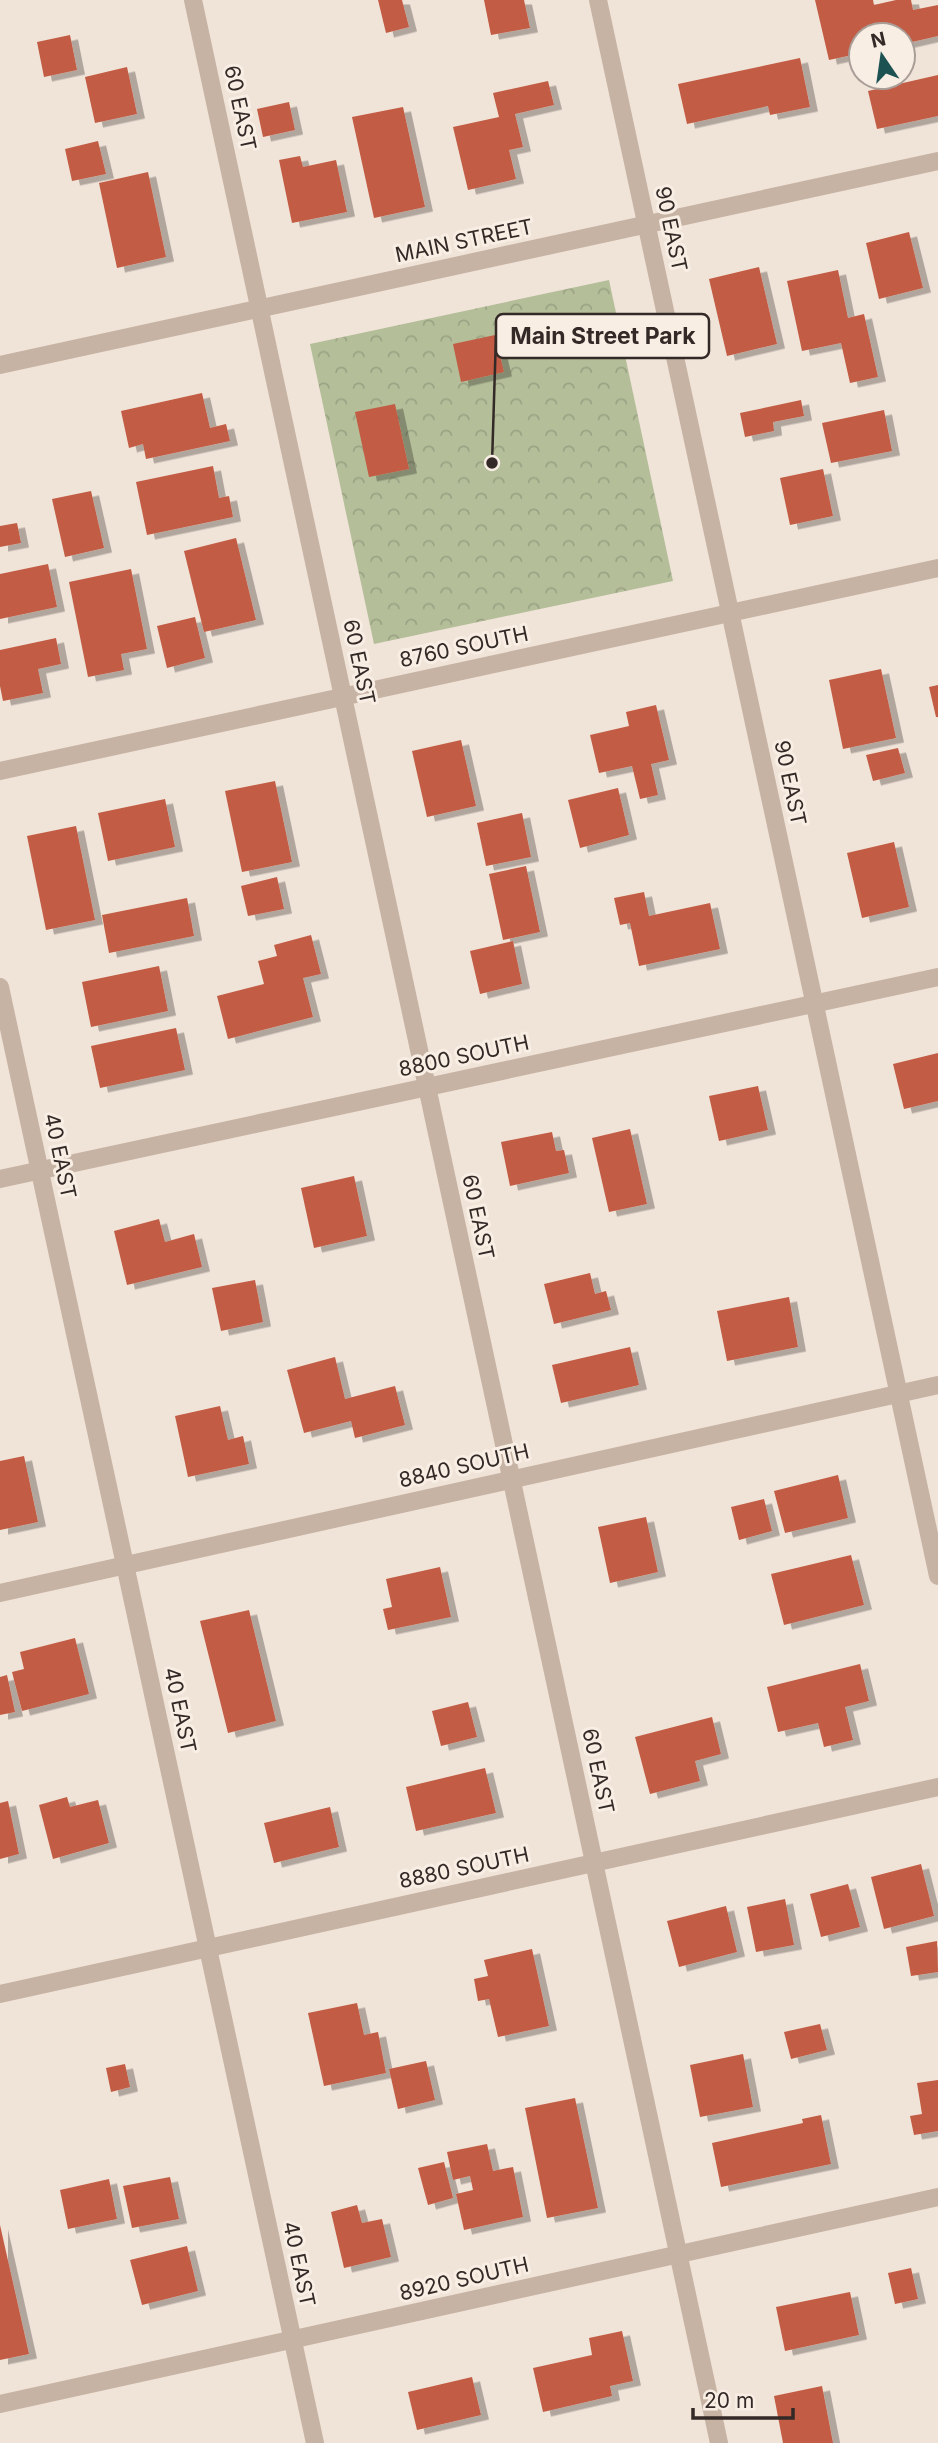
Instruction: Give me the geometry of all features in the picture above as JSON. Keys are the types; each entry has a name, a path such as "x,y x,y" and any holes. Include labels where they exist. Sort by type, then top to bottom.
{"street":[{"name":"60 EAST","path":"193,0 719,2443"},
{"name":"90 EAST","path":"598,0 938,1576"},
{"name":"MAIN STREET","path":"0,365 938,161"},
{"name":"8760 SOUTH","path":"0,771 938,568"},
{"name":"8800 SOUTH","path":"0,1179 938,977"},
{"name":"40 EAST","path":"0,987 315,2443"},
{"name":"8840 SOUTH","path":"0,1593 938,1385"},
{"name":"8880 SOUTH","path":"0,1994 938,1787"},
{"name":"8920 SOUTH","path":"0,2404 938,2197"}],"green space":[{"path":"609,280 673,581 374,644 310,344"}],"building":[{"path":"378,0 402,0 409,27 386,33"},
{"path":"484,0 524,0 530,28 491,35"},
{"path":"815,0 873,0 874,5 911,0 913,10 938,5 938,36 917,41 917,21 847,21 847,56 829,60"},
{"path":"70,35 77,70 44,77 37,42"},
{"path":"800,58 810,107 770,115 768,106 687,124 678,84"},
{"path":"127,67 137,114 95,123 85,77"},
{"path":"938,75 938,116 877,129 868,91 917,91 917,80"},
{"path":"548,81 554,105 515,114 523,147 509,150 516,179 468,190 453,127 499,117 493,93"},
{"path":"289,102 295,130 263,137 257,109"},
{"path":"403,107 425,207 374,218 352,117"},
{"path":"98,141 106,174 72,181 65,149"},
{"path":"300,156 303,167 336,160 347,212 292,223 279,160"},
{"path":"148,172 166,257 117,268 99,183"},
{"path":"909,232 923,288 879,299 866,243"},
{"path":"759,267 777,344 727,356 709,279"},
{"path":"838,270 848,318 864,314 878,377 850,383 841,343 802,351 787,281"},
{"path":"495,335 504,372 461,382 453,344"},
{"path":"202,393 210,428 226,424 230,441 146,459 143,444 129,448 121,411"},
{"path":"801,400 804,416 773,422 774,431 745,437 740,413"},
{"path":"395,404 409,469 369,477 355,412"},
{"path":"884,410 892,451 831,463 822,423"},
{"path":"213,466 219,498 229,496 233,517 147,535 136,482"},
{"path":"823,469 833,516 790,525 780,478"},
{"path":"91,491 104,548 65,557 52,499"},
{"path":"17,523 21,543 0,547 0,526"},
{"path":"236,538 256,620 204,632 184,551"},
{"path":"48,564 57,607 0,619 0,574"},
{"path":"131,569 147,649 121,654 124,670 88,677 69,582"},
{"path":"195,617 205,658 167,668 157,626"},
{"path":"56,638 61,664 38,669 43,693 3,701 0,686 0,650"},
{"path":"881,669 896,738 843,749 829,680"},
{"path":"938,685 938,717 936,717 929,687"},
{"path":"656,705 669,760 651,764 658,795 640,799 632,766 599,773 590,735 629,726 626,712"},
{"path":"461,740 476,806 427,817 412,751"},
{"path":"898,748 905,773 873,781 866,755"},
{"path":"275,781 292,862 242,872 225,791"},
{"path":"618,788 629,835 580,848 568,800"},
{"path":"165,799 175,847 108,861 98,813"},
{"path":"522,813 531,857 486,866 477,823"},
{"path":"76,826 95,920 46,930 27,836"},
{"path":"894,842 909,907 862,918 847,853"},
{"path":"526,866 540,932 503,940 489,874"},
{"path":"277,877 284,909 248,916 241,886"},
{"path":"644,892 649,916 710,903 720,949 639,966 630,923 620,925 614,898"},
{"path":"187,898 194,936 109,953 102,915"},
{"path":"311,935 321,974 303,978 313,1017 228,1039 217,996 264,984 258,961 277,956 274,945"},
{"path":"513,941 522,984 480,994 470,951"},
{"path":"159,966 168,1011 91,1027 82,982"},
{"path":"176,1028 185,1070 100,1088 91,1046"},
{"path":"938,1053 938,1101 904,1109 893,1064"},
{"path":"758,1086 768,1130 719,1141 709,1096"},
{"path":"630,1129 647,1204 609,1212 592,1138"},
{"path":"552,1132 556,1151 564,1150 569,1173 510,1186 501,1142"},
{"path":"354,1176 367,1236 314,1248 301,1188"},
{"path":"159,1219 165,1242 194,1234 202,1267 127,1285 114,1231"},
{"path":"590,1273 595,1294 606,1291 611,1310 554,1324 544,1284"},
{"path":"255,1280 263,1322 221,1331 212,1288"},
{"path":"789,1297 798,1347 727,1361 717,1311"},
{"path":"630,1347 639,1385 561,1403 552,1365"},
{"path":"335,1357 345,1399 395,1386 405,1425 355,1438 351,1421 304,1433 287,1370"},
{"path":"220,1406 228,1440 243,1436 249,1464 188,1477 175,1416"},
{"path":"24,1456 38,1522 0,1530 0,1461"},
{"path":"838,1475 848,1518 785,1533 774,1491"},
{"path":"764,1499 772,1531 739,1540 731,1507"},
{"path":"646,1517 658,1572 610,1583 598,1527"},
{"path":"851,1555 864,1605 784,1625 771,1574"},
{"path":"440,1567 451,1617 388,1630 383,1609 392,1607 386,1579"},
{"path":"249,1610 276,1721 228,1733 200,1621"},
{"path":"75,1638 89,1694 22,1711 12,1672 24,1669 20,1652"},
{"path":"860,1664 869,1701 845,1707 853,1740 824,1747 818,1723 778,1732 767,1687"},
{"path":"7,1675 15,1712 0,1715 0,1677"},
{"path":"468,1702 477,1737 441,1746 432,1711"},
{"path":"712,1717 721,1754 695,1761 700,1781 650,1794 635,1737"},
{"path":"485,1768 496,1813 416,1831 406,1787"},
{"path":"67,1797 70,1807 98,1800 109,1843 53,1859 39,1805"},
{"path":"8,1801 19,1854 0,1859 0,1803"},
{"path":"330,1807 339,1847 274,1863 264,1823"},
{"path":"921,1864 934,1916 884,1929 871,1877"},
{"path":"848,1884 860,1927 821,1937 810,1894"},
{"path":"785,1899 794,1945 756,1952 747,1907"},
{"path":"726,1906 737,1952 679,1967 667,1921"},
{"path":"937,1941 938,1972 911,1976 906,1947"},
{"path":"532,1949 549,2026 498,2037 489,1999 478,2001 474,1979 488,1976 484,1960"},
{"path":"357,2003 364,2035 378,2032 386,2073 324,2086 308,2013"},
{"path":"820,2024 827,2050 791,2059 784,2032"},
{"path":"743,2054 753,2107 700,2117 690,2065"},
{"path":"426,2061 435,2100 398,2109 389,2069"},
{"path":"125,2064 130,2087 111,2092 106,2068"},
{"path":"938,2080 938,2131 914,2135 910,2116 922,2114 917,2083"},
{"path":"575,2098 598,2208 547,2218 525,2108"},
{"path":"821,2115 831,2164 721,2187 712,2143 803,2123 802,2119"},
{"path":"487,2144 493,2171 513,2167 523,2217 464,2230 456,2194 473,2190 470,2176 453,2180 447,2152"},
{"path":"444,2162 453,2198 428,2205 418,2168"},
{"path":"170,2177 179,2219 132,2228 123,2186"},
{"path":"109,2179 117,2219 68,2229 60,2190"},
{"path":"357,2205 362,2223 382,2219 391,2257 344,2268 331,2212"},
{"path":"0,2225 29,2354 0,2360"},
{"path":"187,2246 198,2291 142,2305 130,2260"},
{"path":"911,2268 918,2299 895,2304 888,2273"},
{"path":"850,2292 859,2335 785,2351 776,2307"},
{"path":"622,2331 633,2381 610,2386 612,2396 543,2412 533,2368 592,2355 589,2338"},
{"path":"472,2377 481,2415 417,2430 408,2392"},
{"path":"822,2386 833,2443 783,2443 774,2396"}],"place":[{"name":"Main Street Park","path":"492,463"}]}
